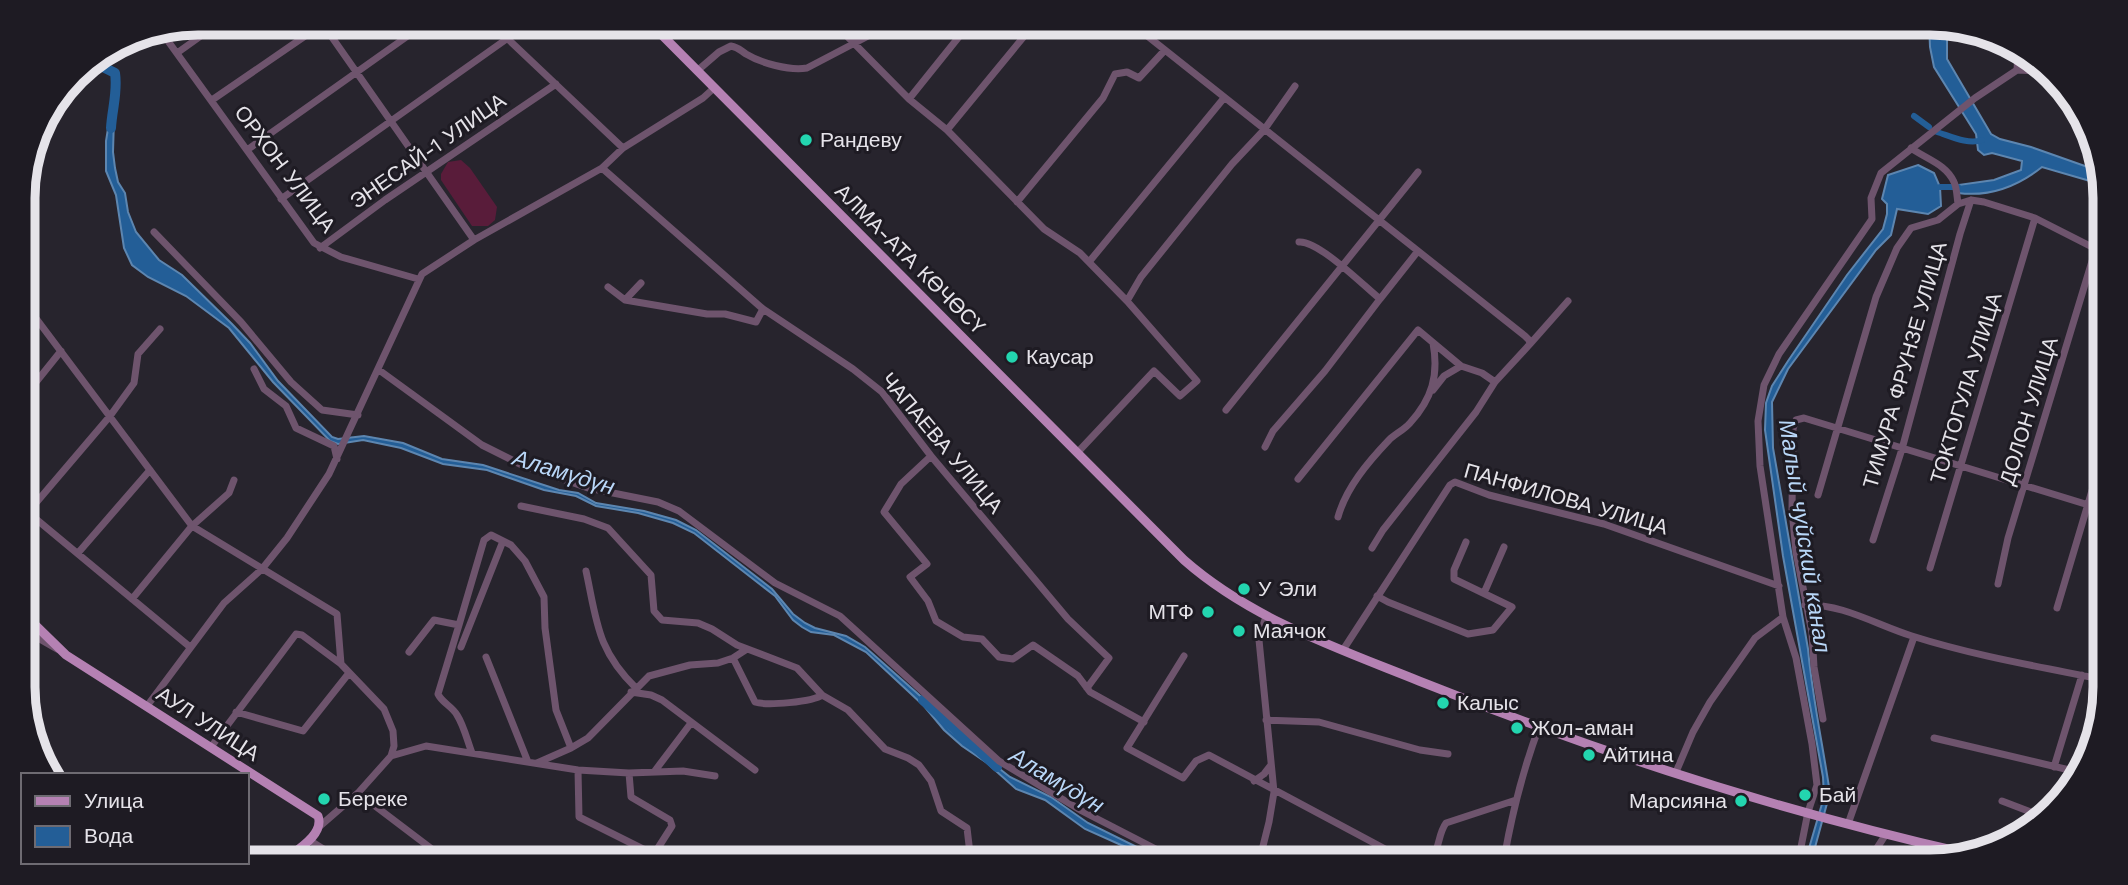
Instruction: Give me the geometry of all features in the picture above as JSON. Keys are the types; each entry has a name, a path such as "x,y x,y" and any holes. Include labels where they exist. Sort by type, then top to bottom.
{"main road":[{"name":"АЛМА-АТА КӨЧӨСҮ","path":"662,35 1205,578 1266,616 1343,650 1539,727 1848,824 1948,849"},
{"path":"35,625 66,655"},
{"name":"АУЛ УЛИЦА","path":"66,655 315,814 320,826"},
{"path":"296,850 320,826"}],"street":[{"path":"177,53 202,35"},
{"path":"212,100 306,35"},
{"path":"331,35 474,240"},
{"path":"247,150 409,35"},
{"path":"505,35 623,148"},
{"path":"845,35 909,99 947,130 1050,233 1073,247 1089,262 1197,381 1180,396 1154,371 1077,453"},
{"path":"697,71 719,52 731,46 738,47 748,55 796,70 807,68 870,35"},
{"path":"909,99 960,35"},
{"path":"947,130 1025,35"},
{"path":"1146,35 1525,336 1530,344"},
{"name":"ОРХОН УЛИЦА","path":"166,38 308,236 320,248 341,257 418,279"},
{"path":"281,199 508,38"},
{"path":"1017,202 1103,98 1115,74 1127,72 1139,78 1165,50"},
{"path":"2017,70 2018,61"},
{"path":"1800,850 1817,785 1796,658 1783,617 1760,466 1758,421 1765,385 1779,354 1872,219 1871,198 1881,173 1975,98 2017,70 2031,71"},
{"name":"ЭНЕСАЙ-1 УЛИЦА","path":"320,248 556,84"},
{"path":"1127,301 1141,277 1232,164 1264,130 1296,86"},
{"path":"147,706 224,603 262,569 298,522 338,458 418,279 426,270 602,168 623,148 703,98 714,88"},
{"path":"1089,262 1224,98"},
{"path":"1911,148 1933,160 1947,172 1956,189 1958,204"},
{"name":"ЧАПАЕВА УЛИЦА","path":"602,168 763,309 853,369 882,392 931,456 1068,619 1109,658 1087,688"},
{"path":"1226,410 1418,172"},
{"path":"1818,495 1835,429 1876,297 1902,238 1911,228 1938,220 1958,204 1972,200 2035,218 2093,247"},
{"name":"ТИМУРА ФРУНЗЕ УЛИЦА","path":"1873,540 1902,449 1960,234 1972,200"},
{"name":"ТОКТОГУЛА УЛИЦА","path":"1930,568 2035,218"},
{"path":"154,232 241,322 291,382 322,410 358,415"},
{"path":"1299,242 1306,241 1311,244 1380,299"},
{"path":"1265,447 1273,431 1325,371 1418,251"},
{"name":"ДОЛОН УЛИЦА","path":"1998,584 2008,538 2093,258"},
{"path":"625,300 640,283"},
{"path":"608,288 625,300 707,314 725,314 755,322 763,309"},
{"path":"1372,548 1496,382 1567,301"},
{"path":"35,317 192,526 337,614 341,664"},
{"path":"35,502 110,416 134,383 138,354 160,329"},
{"path":"1298,479 1418,330 1461,366 1482,373 1496,382"},
{"path":"1431,392 1436,370 1433,342"},
{"path":"35,383 61,351"},
{"path":"1338,517 1345,494 1390,439 1409,424 1444,376 1461,366"},
{"path":"254,369 264,389 286,406 296,428 334,446 338,458"},
{"path":"379,370 482,444 522,465 588,488 657,502 679,512 775,583 840,616 999,761 1082,811 1158,850"},
{"path":"1823,719 1792,510 1793,429 1796,420 1804,418 2093,507"},
{"path":"931,456 901,484 884,512 927,564 909,577 928,601 936,621 963,636 982,639 999,657 1013,659 1033,645 1078,676 1090,692 1144,722"},
{"path":"78,553 150,470"},
{"path":"132,599 192,526 229,493 234,480"},
{"name":"ПАНФИЛОВА УЛИЦА","path":"1343,650 1450,485 1455,482 1489,495 1604,524 1779,586"},
{"path":"2057,608 2093,486"},
{"path":"521,506 584,519 608,528 651,575 654,611 662,620 698,623 747,649 797,668 822,695 848,710 885,749 919,765 931,781 941,811 967,828 970,850"},
{"path":"35,521 190,647"},
{"path":"472,753 458,716 438,694 484,540 491,536 511,545 525,561 544,597 545,628 556,710 571,748"},
{"path":"461,647 503,541"},
{"path":"1377,596 1388,603 1468,634 1493,629 1511,607 1454,579 1454,570 1466,542"},
{"path":"1485,593 1504,547"},
{"path":"586,571 599,632 608,657 633,690 662,700 755,770"},
{"path":"1805,605 1815,604 1836,609 1914,637 2093,677"},
{"path":"1262,850 1274,792 1259,640 1266,616"},
{"path":"1676,772 1693,732 1710,702 1755,638 1783,617"},
{"path":"409,652 434,620 459,625"},
{"path":"211,747 296,634 302,635 341,664 384,709 393,731 394,747 391,756 358,793 320,826"},
{"name":"АУЛ УЛИЦА","path":"35,637 66,655"},
{"path":"1848,824 1914,637"},
{"path":"537,763 571,748 603,725 649,676 690,665 718,663 747,649"},
{"path":"1184,656 1127,748 1183,778 1196,761 1209,755 1387,850"},
{"path":"486,657 528,762"},
{"path":"733,658 755,702 762,704 808,701 816,700 822,695"},
{"path":"236,712 303,731 349,673"},
{"path":"2054,767 2082,675"},
{"path":"1266,720 1319,722 1420,750 1447,754"},
{"path":"654,772 691,723"},
{"path":"1506,850 1516,800 1539,727"},
{"path":"1934,738 2070,770"},
{"path":"391,756 426,746 578,770 629,773 683,771 715,776"},
{"path":"1254,781 1264,775 1271,765"},
{"path":"578,770 579,817 645,850"},
{"path":"629,773 631,797 670,820 672,826 656,850"},
{"path":"358,793 433,850"},
{"path":"1437,850 1446,823 1516,800"},
{"path":"2002,801 2033,813"},
{"path":"1876,850 1886,834"},
{"path":"309,839 326,850"}],"shaded area":[{"path":"461,160 470,168 497,207 495,220 488,226 472,226 441,180 441,174 448,162"}],"water":[{"path":"1930,35 1947,36 1947,59 1991,134 2090,168 2092,182 2042,167 2003,189 1958,193 1958,185 1994,180 2021,170 2022,161 1992,153 1984,155 1978,150 1976,134 1934,67"},
{"path":"110,116 114,119 113,152 118,182 125,193 128,212 136,232 159,260 182,275 232,324 278,381 332,437 338,439 364,436 403,443 442,459 483,465 559,490 578,493 596,503 644,511 676,520 696,530 772,589 793,614 805,623 846,636 865,647 926,701 950,730 1010,777 1051,797 1088,823 1143,850 1121,845 1085,829 1045,800 1016,789 944,730 924,706 866,652 834,635 811,632 802,627 793,620 775,596 694,533 673,523 638,513 596,506 576,496 544,490 487,470 443,464 401,448 363,440 338,444 330,441 273,382 229,328 186,296 148,277 132,265 124,248 116,195 106,171 106,141"},
{"path":"1918,165 1934,173 1940,187 1941,206 1928,214 1897,209 1891,235 1876,250 1788,369 1772,402 1773,448 1829,787 1814,850 1809,850 1824,797 1823,777 1783,556 1765,430 1766,403 1772,386 1788,361 1847,275 1883,229 1887,204 1882,199 1888,175"}],"waterway":[{"name":"Аламүдүн","path":"102,67 115,73 111,128"},
{"path":"1914,116 1929,127"},
{"path":"1937,132 1965,141 1982,140"},
{"path":"1940,187 1958,187"},
{"name":"Аламүдүн","path":"923,700 997,767"}],"place":[{"name":"Рандеву","path":"806,140"},
{"name":"Каусар","path":"1012,357"},
{"name":"У Эли","path":"1244,589"},
{"name":"МТФ","path":"1208,612"},
{"name":"Маячок","path":"1239,631"},
{"name":"Калыс","path":"1443,703"},
{"name":"Жол-аман","path":"1517,728"},
{"name":"Айтина","path":"1589,755"},
{"name":"Бай","path":"1805,795"},
{"name":"Береке","path":"324,799"},
{"name":"Марсияна","path":"1741,801"}],"water label":[{"name":"Малый чуйский канал","path":"1805,536"}]}
